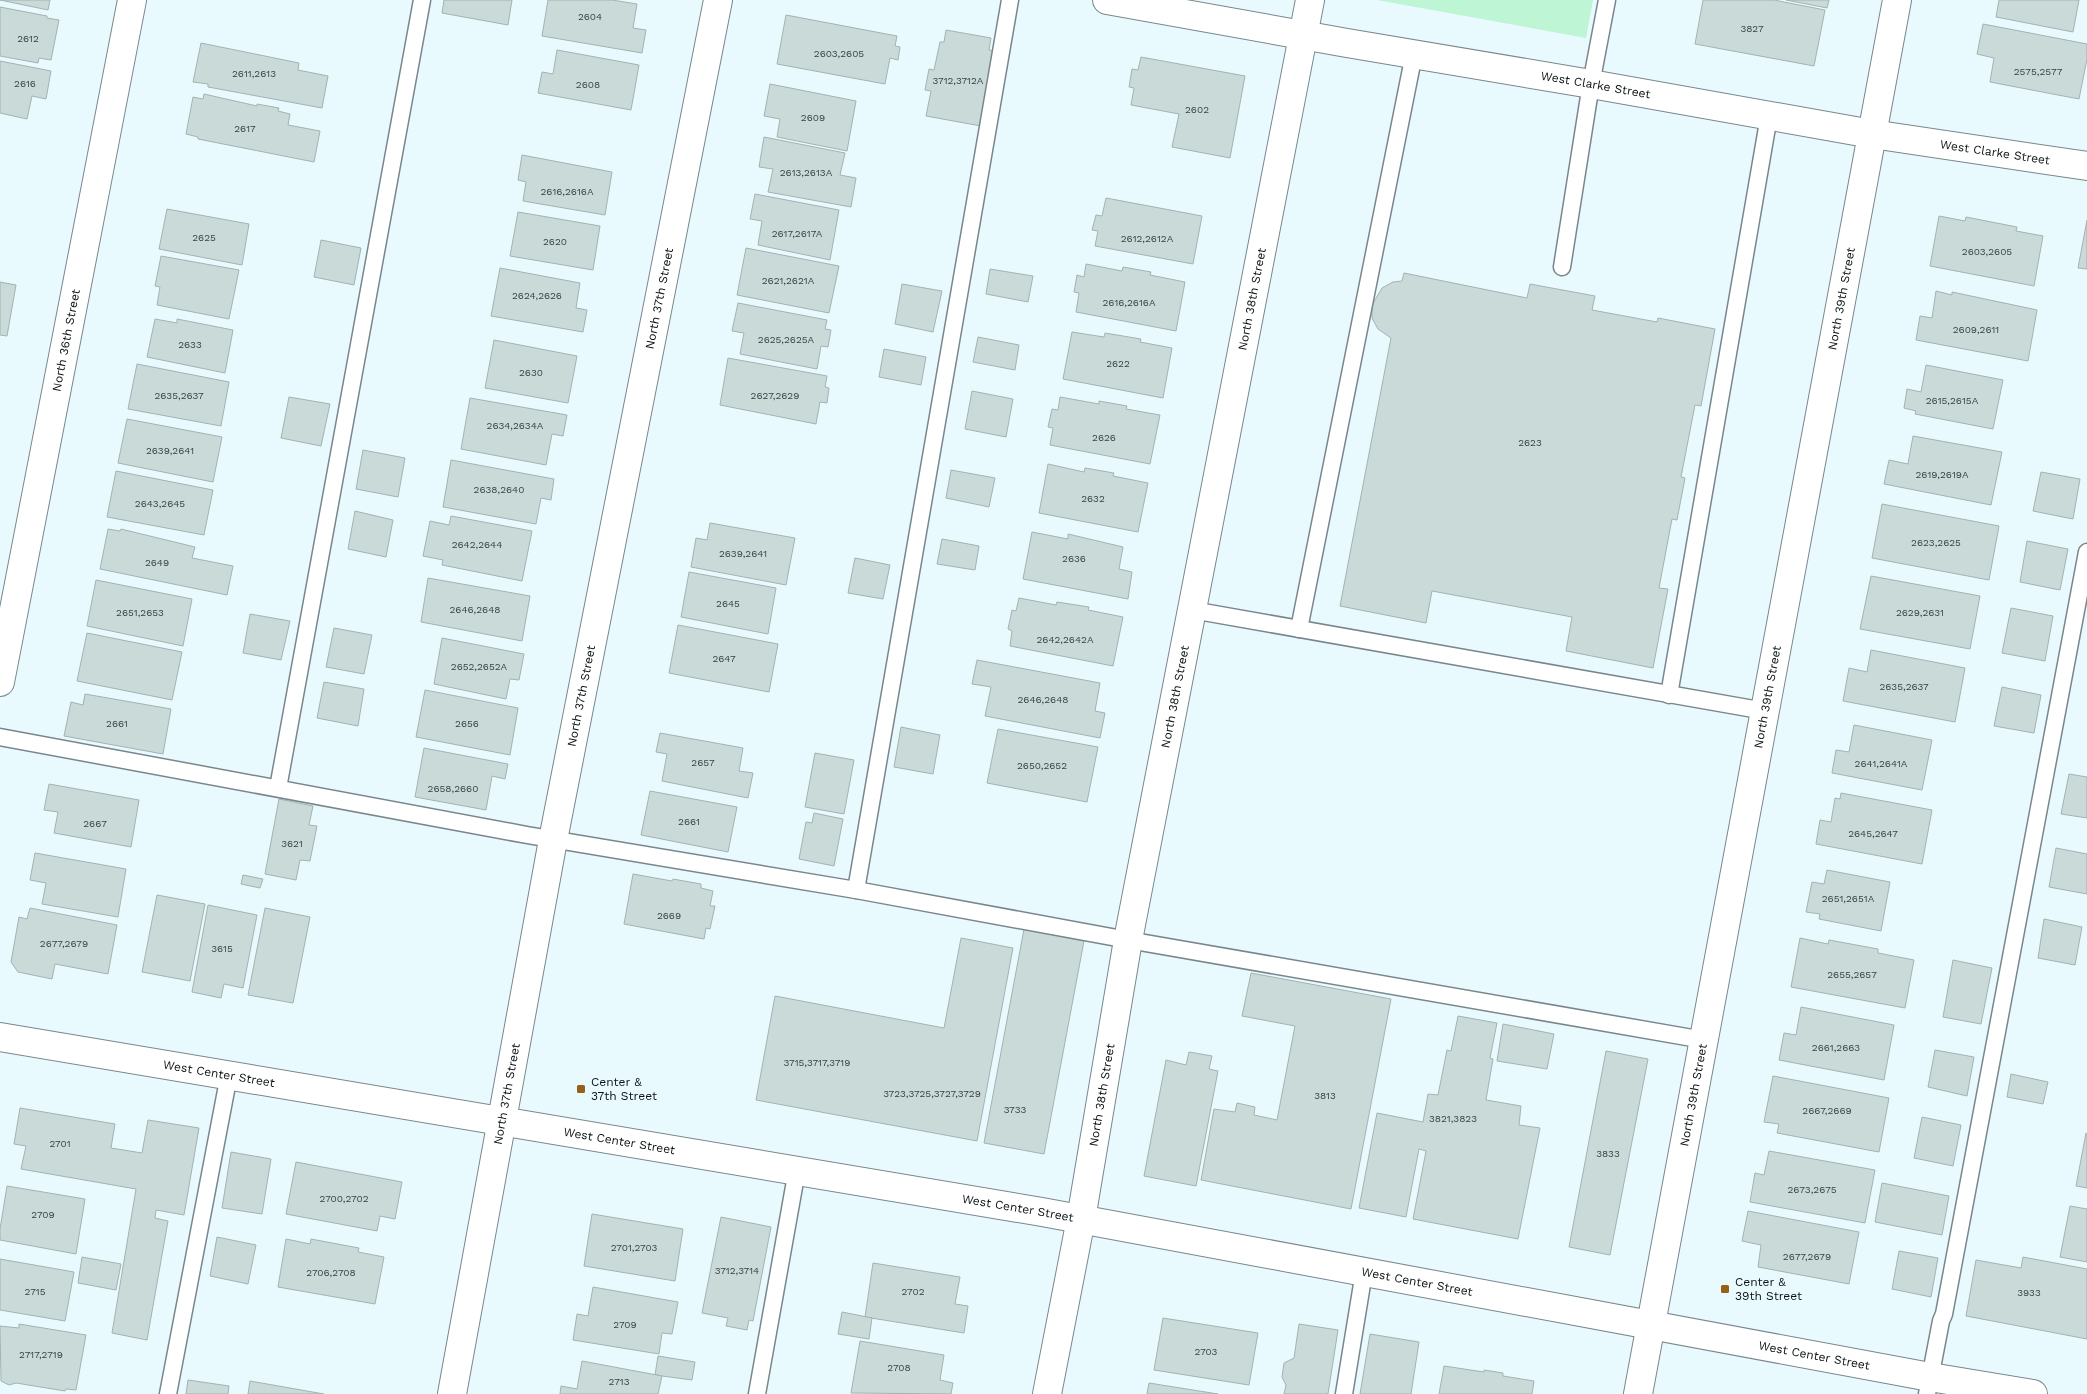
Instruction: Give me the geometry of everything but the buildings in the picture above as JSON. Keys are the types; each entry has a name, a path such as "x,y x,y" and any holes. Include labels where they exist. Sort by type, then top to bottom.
{"street":[{"name":"North 36th Street","path":"0,682 132,0"},
{"name":"North 37th Street","path":"452,1394 554,840 718,0"},
{"name":"West Clarke Street","path":"1106,0 1872,134 2087,166"},
{"name":"North 38th Street","path":"1047,1394 1081,1219 1128,940 1310,0"},
{"name":"North 39th Street","path":"1638,1394 1897,0"},
{"name":"West Center Street","path":"0,1037 1081,1219 1652,1325 1928,1386 2033,1394"}],"lane":[{"path":"278,788 422,0"},
{"path":"856,890 1010,0"},
{"path":"1562,267 1591,84 1607,0"},
{"path":"1299,629 1414,54"},
{"path":"1669,695 1769,116"},
{"path":"1928,1386 1944,1314 2087,552"},
{"path":"1192,610 1765,712"},
{"path":"0,737 554,840 856,890 1128,940 1704,1040"},
{"path":"168,1394 229,1075"},
{"path":"757,1394 797,1170"},
{"path":"1344,1394 1364,1272"}],"green space":[{"path":"1377,0 1593,0 1586,38"}],"place":[{"name":"Center & 37th Street","path":"581,1089"},
{"name":"Center & 39th Street","path":"1725,1289"}]}
